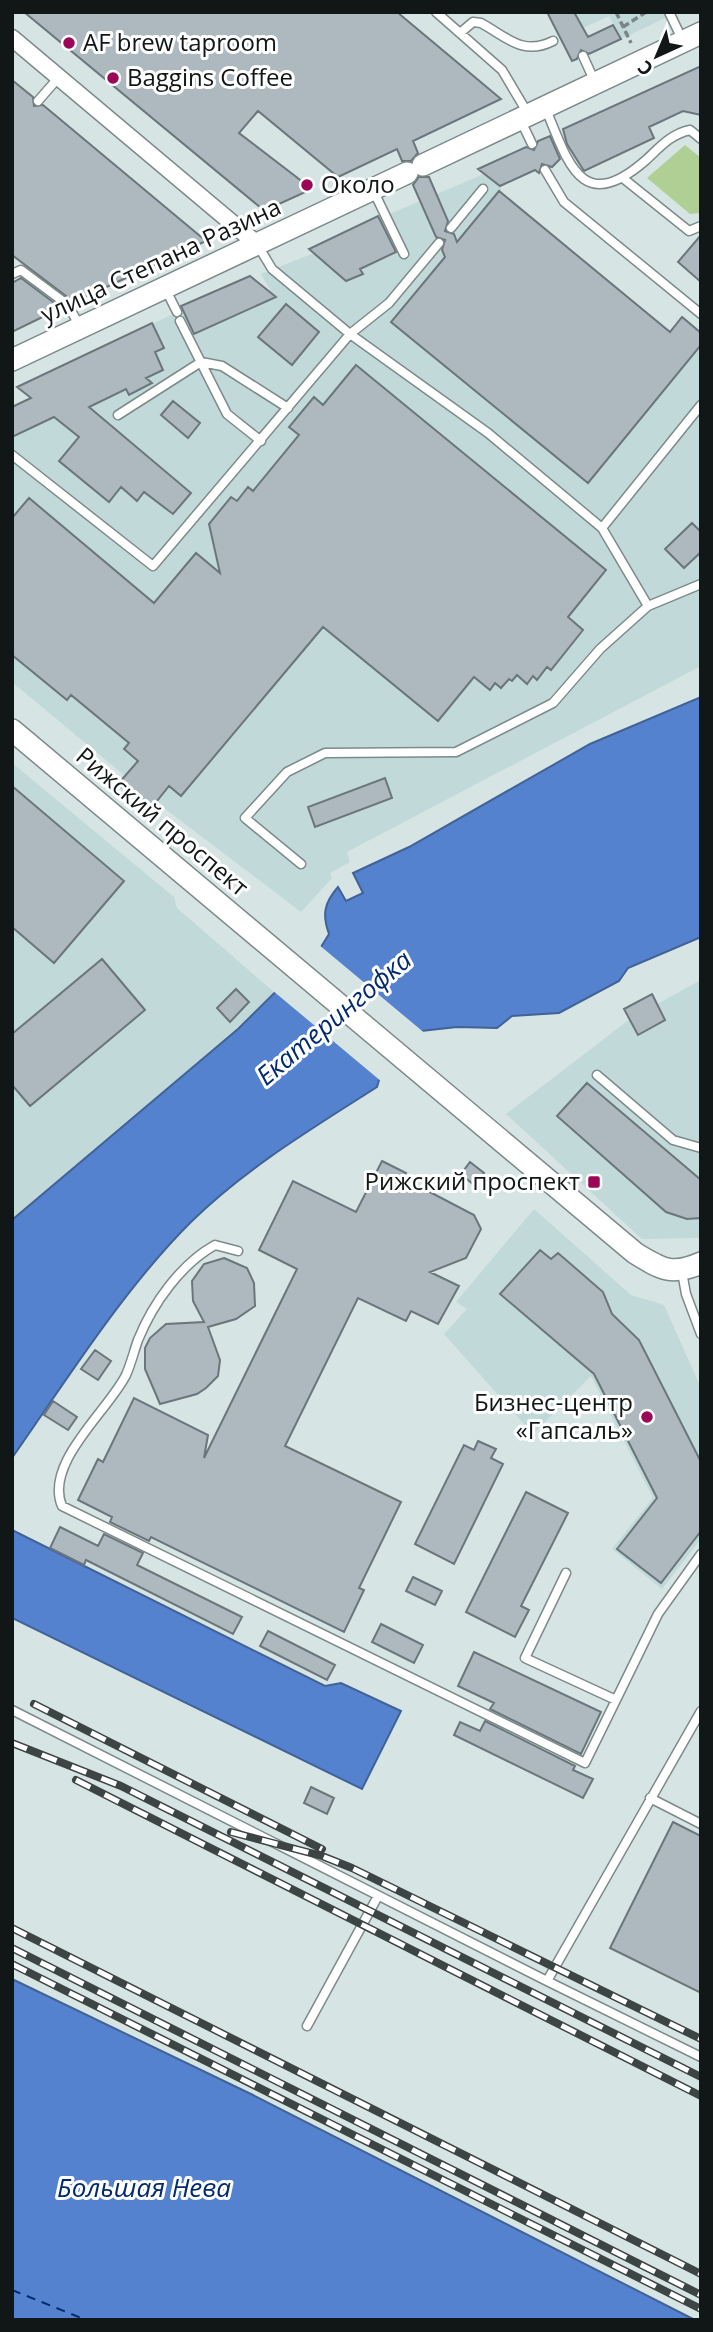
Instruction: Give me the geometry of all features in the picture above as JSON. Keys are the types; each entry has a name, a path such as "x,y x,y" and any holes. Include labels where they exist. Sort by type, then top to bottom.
{"street":[{"name":"улица Степана Разина","path":"12,360 692,37"},
{"path":"12,38 257,244"},
{"name":"Рижский проспект","path":"12,730 635,1253 666,1270 691,1267"}],"lane":[{"path":"436,12 502,70 531,114 580,178 598,184 624,179 676,133 690,130 701,139"},
{"path":"669,12 692,37"},
{"path":"460,33 473,22 481,23 523,47 540,47 554,41"},
{"path":"583,57 596,83"},
{"path":"38,101 59,77"},
{"path":"531,114 532,144"},
{"path":"545,170 564,202 701,314"},
{"path":"624,179 689,231 701,226"},
{"path":"373,189 404,254"},
{"path":"451,228 483,190"},
{"path":"12,454 153,566 350,334 389,303 439,243"},
{"path":"257,244 272,269 350,334 488,433 602,528 648,606"},
{"path":"12,274 21,270 68,305 80,328"},
{"path":"165,288 227,414 261,440"},
{"path":"118,415 201,362 222,366 288,408"},
{"path":"602,528 701,405"},
{"path":"301,864 245,818 287,772 325,753 456,752 553,703 600,649 648,606 701,584"},
{"path":"597,1075 673,1140 701,1148"},
{"path":"238,1251 215,1245 195,1256 174,1280 139,1337 126,1376 72,1452 57,1494 62,1506 585,1763 658,1614 701,1554"},
{"path":"691,1267 686,1294 701,1334"},
{"path":"566,1573 525,1658 616,1700"},
{"path":"12,1710 701,2057"},
{"path":"547,1981 701,1711"},
{"path":"650,1798 701,1824"},
{"path":"307,2026 378,1896"}],"path":[{"path":"616,12 631,43"},
{"path":"623,27 646,12"}],"shaded area":[{"path":"574,12 678,12 621,39 609,16 583,28"},
{"path":"484,174 500,186 502,194 669,331 682,317 701,333 701,666 347,852 350,862 330,873 332,878 301,912 156,802 149,811 118,784 125,776 12,682 12,407 30,398 17,387 182,310 181,306 250,276 272,293 261,274 314,253 315,246 379,216 380,218"},
{"path":"12,763 174,897 177,908 274,992 238,1029 12,1220"},
{"path":"701,980 701,1238 642,1239 506,1114 630,1019"},
{"path":"534,1209 631,1295 664,1305 701,1388 701,1539 662,1589 612,1549 653,1498 591,1376 533,1434 444,1334 467,1309 456,1302"}],"green space":[{"path":"685,145 701,158 701,213 690,214 647,178"}],"water":[{"name":"Екатерингофка","path":"701,697 701,937 628,968 619,981 559,1013 512,1016 497,1028 457,1027 421,1031 379,1080 377,1087 257,1166 213,1202 167,1247 120,1305 12,1458 12,1220 238,1029 321,947 329,934 325,921 326,909 333,893 338,887 346,901 363,893 353,873 409,847 590,744"},
{"path":"12,1530 325,1686 341,1683 401,1711 362,1789 12,1618"},
{"name":"Большая Нева","path":"12,1979 253,2095 695,2320 12,2320"}],"pier":[{"path":"318,944 427,1035 423,1035 382,1082 272,990"}],"building":[{"path":"24,12 397,12 501,99 413,141 418,153 411,161 402,161 397,149 338,177 258,111 239,133 312,189 268,209 261,208"},
{"path":"547,12 574,12 588,37 613,25 621,39 589,54 581,50 577,59 572,61"},
{"path":"701,66 701,115 683,111 649,127 654,138 584,171 567,144 563,129"},
{"path":"12,80 33,97 34,106 43,105 206,241 74,302 12,255"},
{"path":"550,136 560,159 552,167 542,164 539,173 535,170 500,186 478,169 526,147 534,150 538,141"},
{"path":"419,177 429,177 448,221 445,231 454,234 457,242 499,191 670,332 682,317 701,333 701,345 588,483 391,322 445,257 442,250 445,240 436,237 413,185"},
{"path":"378,216 396,252 360,269 363,274 346,281 309,249"},
{"path":"701,235 701,282 678,262"},
{"path":"250,276 276,297 194,334 181,306"},
{"path":"21,278 61,308 12,332 12,283"},
{"path":"286,304 319,332 292,365 258,337"},
{"path":"152,323 164,348 155,352 163,370 146,378 152,383 129,395 126,389 89,407 191,493 173,514 144,492 137,501 121,487 109,502 59,461 79,437 54,417 12,437 12,407 31,398 17,387"},
{"path":"356,365 606,570 568,617 583,630 551,670 547,667 537,680 533,676 527,684 517,675 501,688 495,683 490,690 474,677 438,721 323,627 181,796 169,786 149,811 118,784 138,761 124,749 129,743 71,695 67,700 12,655 12,518 29,498 154,603 196,553 220,573 209,524 231,497 237,501 248,487 253,491 299,435 289,427 314,397 323,405"},
{"path":"173,401 200,423 188,438 161,415"},
{"path":"692,523 701,532 701,552 684,568 665,549"},
{"path":"385,778 392,798 315,827 308,807"},
{"path":"12,786 124,881 54,963 12,927"},
{"path":"102,959 145,1010 30,1106 12,1085 12,1034"},
{"path":"236,989 249,1002 230,1022 217,1008"},
{"path":"652,994 665,1020 638,1035 624,1009"},
{"path":"587,1083 701,1180 701,1218 687,1219 666,1212 557,1116"},
{"path":"382,1161 406,1173 403,1178 474,1215 481,1229 466,1258 430,1272 459,1286 438,1324 411,1311 406,1321 358,1298 285,1446 401,1502 359,1588 364,1590 344,1632 151,1537 149,1541 110,1522 112,1517 78,1500 98,1459 103,1462 134,1398 208,1435 204,1458 297,1269 259,1250 293,1181 356,1212"},
{"path":"470,1162 484,1173 474,1185 461,1174"},
{"name":"Бизнес-центр «Гапсаль»","path":"540,1250 551,1259 558,1253 603,1292 612,1314 639,1340 701,1462 701,1531 661,1583 617,1549 657,1498 594,1374 500,1294"},
{"path":"224,1258 247,1268 254,1283 255,1306 236,1319 208,1327 220,1360 218,1376 197,1394 160,1404 145,1369 145,1348 150,1338 166,1324 204,1322 193,1301 192,1281 204,1264"},
{"path":"95,1350 111,1361 98,1380 81,1369"},
{"path":"53,1401 77,1417 68,1430 44,1415"},
{"path":"478,1441 496,1449 491,1458 503,1464 454,1564 415,1544 464,1445 474,1450"},
{"path":"526,1492 568,1513 521,1606 529,1610 515,1637 466,1612"},
{"path":"60,1527 98,1546 104,1534 143,1553 137,1565 242,1617 233,1634 86,1560 84,1565 50,1548"},
{"path":"413,1577 442,1591 435,1605 406,1591"},
{"path":"381,1624 423,1645 414,1663 372,1642"},
{"path":"268,1631 335,1665 327,1680 260,1646"},
{"path":"474,1652 601,1712 581,1754 490,1709 494,1703 458,1686"},
{"path":"485,1721 575,1766 573,1770 593,1779 583,1798 454,1735 460,1722 480,1731"},
{"path":"311,1787 334,1798 327,1814 304,1803"},
{"path":"673,1822 701,1836 701,1993 610,1948"}],"ferry route":[{"path":"12,2290 86,2320"}],"railway":[{"path":"34,1704 322,1849"},
{"path":"12,1743 121,1786 701,2077"},
{"path":"76,1780 701,2096"},
{"path":"231,1832 322,1856 352,1868 701,2039"},
{"path":"12,1928 701,2274"},
{"path":"12,1948 701,2295"},
{"path":"12,1964 701,2309"}],"place":[{"name":"AF brew taproom","path":"69,43"},
{"name":"Baggins Coffee","path":"113,78"},
{"name":"Около","path":"307,185"},
{"name":"Рижский проспект","path":"594,1182"},
{"name":"Бизнес-центр «Гапсаль»","path":"647,1417"}]}
